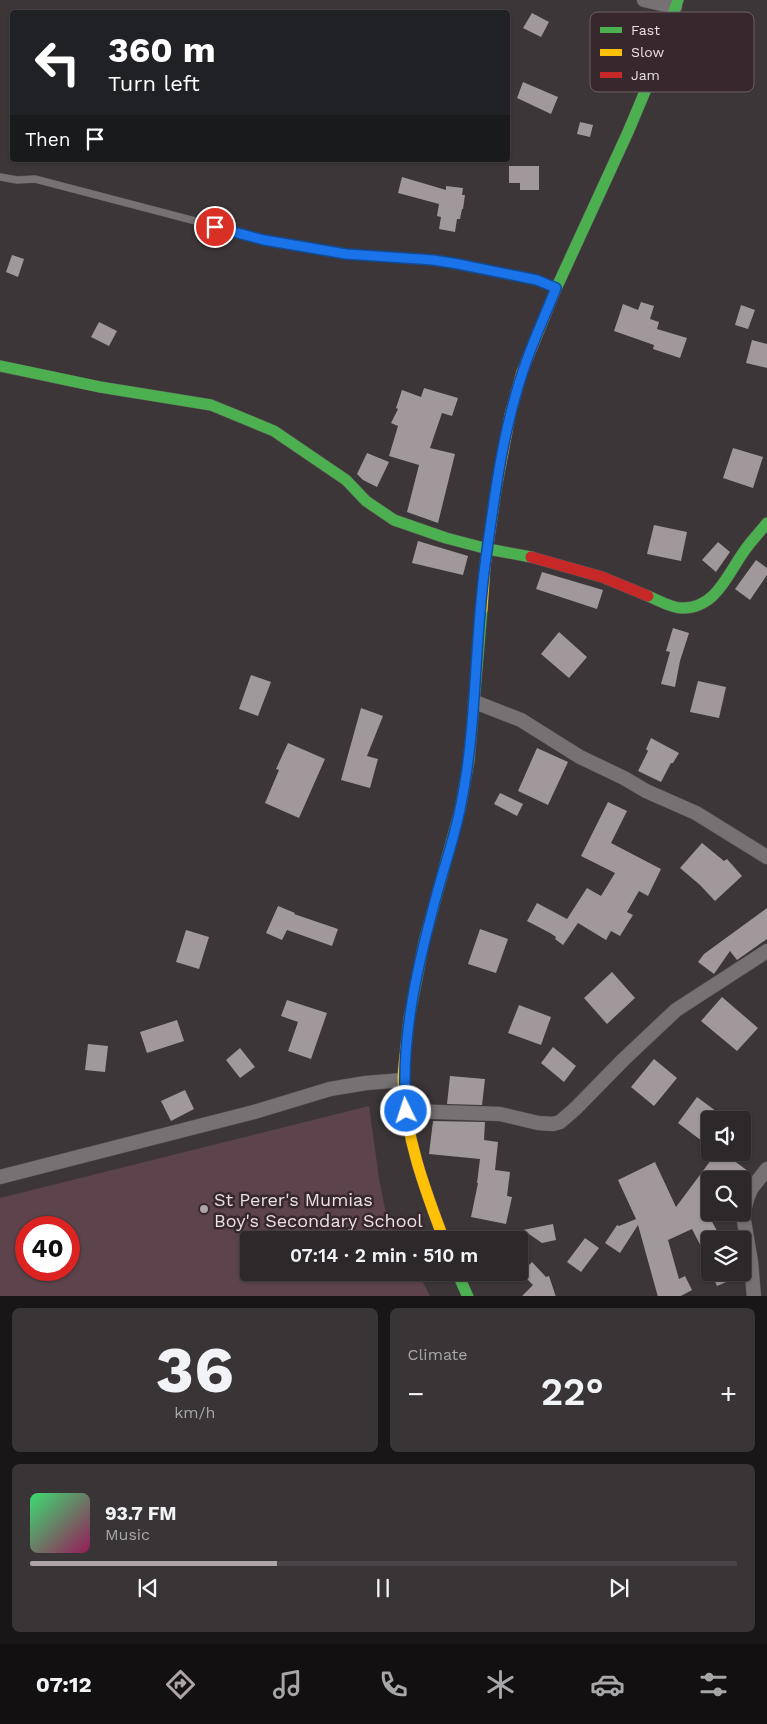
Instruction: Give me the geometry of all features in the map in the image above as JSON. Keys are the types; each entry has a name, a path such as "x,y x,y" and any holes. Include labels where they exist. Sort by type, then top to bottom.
{"street":[{"path":"644,0 676,4"},
{"path":"441,1231 430,1202 407,1123 403,1080 410,1018 424,942 460,810 469,760 485,566 496,489 515,396 531,348 556,288 645,92"},
{"path":"0,366 100,388 211,405 274,431 346,480 366,501 394,520 446,538 488,549 540,559 602,577 680,608 698,606 712,596 728,579 744,551 767,523"},
{"path":"475,702 521,720 580,757 712,822 767,857"},
{"path":"406,1111 500,1114 538,1123 553,1124 560,1122 676,1010 767,952"},
{"path":"0,1177 254,1112 330,1089 403,1080"},
{"path":"754,1296 751,1262 743,1215 751,1189 767,1169"},
{"path":"461,1281 468,1296"}],"lane":[{"path":"0,177 17,180 35,179 170,216 292,245 346,254 433,260 537,280 556,288"}],"shaded area":[{"name":"St Perer's Mumias Boy's Secondary School","path":"369,1106 385,1209 396,1231 240,1231 240,1281 422,1281 430,1296 0,1296 0,1198"}],"building":[{"path":"532,13 549,22 541,37 523,28"},
{"path":"523,82 558,97 551,114 517,98"},
{"path":"580,122 593,125 590,137 577,134"},
{"path":"509,166 539,166 539,190 520,190 520,183 509,183"},
{"path":"402,177 446,190 446,186 463,188 462,195 465,195 463,209 460,219 457,219 455,232 439,229 441,217 437,216 439,204 398,193"},
{"path":"12,255 24,259 18,277 6,272"},
{"path":"641,302 654,306 650,319 659,322 657,329 687,338 680,358 653,349 654,345 614,331 623,304 638,310"},
{"path":"741,305 755,310 748,329 735,325"},
{"path":"99,322 117,331 109,346 91,337"},
{"path":"752,340 767,344 767,368 746,363"},
{"path":"424,388 458,398 452,416 442,413 430,448 455,454 438,523 407,512 419,465 389,456 398,426 391,423 398,409 396,408 402,390 421,397"},
{"path":"733,448 763,457 753,488 723,478"},
{"path":"367,453 389,462 377,487 363,480 357,474"},
{"path":"654,525 687,532 681,561 647,554"},
{"path":"418,541 468,556 463,575 412,563"},
{"path":"718,542 730,552 716,572 702,560"},
{"path":"756,560 767,568 767,575 750,600 735,589"},
{"path":"542,572 603,590 597,609 536,589"},
{"path":"673,628 689,633 680,661 675,687 661,684 670,652 666,651"},
{"path":"559,632 587,657 569,678 541,654"},
{"path":"251,675 271,682 258,716 239,709"},
{"path":"698,681 726,687 719,718 690,712"},
{"path":"361,708 383,716 367,756 378,759 370,788 341,780"},
{"path":"651,738 679,753 673,763 671,763 661,782 638,771 648,751 646,749"},
{"path":"288,743 325,759 299,818 265,803 279,770 276,769"},
{"path":"537,748 568,762 548,805 518,791"},
{"path":"500,793 523,804 517,816 494,804"},
{"path":"608,802 627,811 611,843 661,869 648,896 639,891 627,912 633,915 620,936 611,931 606,940 578,923 563,945 550,933 527,921 537,903 567,919 587,888 601,896 615,873 581,856"},
{"path":"702,843 724,861 727,859 742,876 715,901 680,868"},
{"path":"278,906 294,914 338,929 332,946 287,930 282,940 266,933"},
{"path":"767,908 767,939 737,960 730,951 714,974 698,962 704,954"},
{"path":"480,929 508,939 496,973 468,964"},
{"path":"186,930 209,937 199,969 176,962"},
{"path":"612,972 635,998 607,1024 584,998"},
{"path":"722,997 758,1028 737,1051 701,1021"},
{"path":"287,1000 327,1013 311,1059 288,1051 298,1022 281,1016"},
{"path":"519,1005 551,1017 541,1045 508,1033"},
{"path":"177,1020 184,1041 147,1053 140,1032"},
{"path":"88,1044 108,1046 105,1072 85,1070"},
{"path":"553,1047 576,1066 564,1082 541,1063"},
{"path":"240,1048 255,1067 240,1078 226,1060"},
{"path":"654,1059 677,1078 654,1106 631,1087"},
{"path":"450,1076 485,1079 482,1105 447,1104"},
{"path":"185,1090 194,1109 171,1121 161,1101"},
{"path":"697,1097 716,1111 701,1111 701,1140 678,1123"},
{"path":"433,1121 485,1122 484,1140 498,1142 495,1170 510,1172 507,1196 512,1197 506,1224 471,1217 478,1183 480,1159 429,1154"},
{"path":"710,1161 734,1161 748,1171 703,1171"},
{"path":"655,1162 676,1207 701,1173 701,1221 712,1221 717,1231 701,1231 701,1246 692,1229 668,1240 679,1279 685,1276 692,1290 681,1296 658,1296 638,1225 620,1253 605,1243 617,1225 619,1226 636,1219 618,1180"},
{"path":"553,1224 556,1240 542,1243 528,1233 528,1231 523,1230"},
{"path":"585,1238 599,1248 581,1272 567,1262"},
{"path":"532,1262 546,1277 549,1276 556,1296 522,1296 533,1285 528,1280 528,1266"},
{"path":"715,1281 729,1281 717,1286"}],"traffic: fast":[{"path":"674,12 678,0"},
{"path":"555,291 645,92"},
{"path":"0,366 100,387 211,405 274,431 346,480 366,501 394,520 446,538 488,549 531,557"},
{"path":"648,596 678,608 694,607 704,603 720,588 747,547 767,523"},
{"path":"406,1047 409,1019 424,942 460,810 469,760 482,609"},
{"path":"461,1281 468,1296"}],"traffic: slow":[{"path":"482,609 485,566 496,489 510,415 522,372 555,291"},
{"path":"406,1047 403,1081 408,1122 423,1182 441,1231"}],"traffic: jam":[{"path":"531,557 602,577 648,596"}],"place":[{"name":"St Perer's Mumias Boy's Secondary School","path":"204,1209"}],"route":[{"path":"215,227 264,240 346,254 396,259 433,260 458,264 537,280 556,288 522,372 510,415 496,489 485,566 469,760 460,810 424,942 410,1018 403,1080 406,1111"}]}
